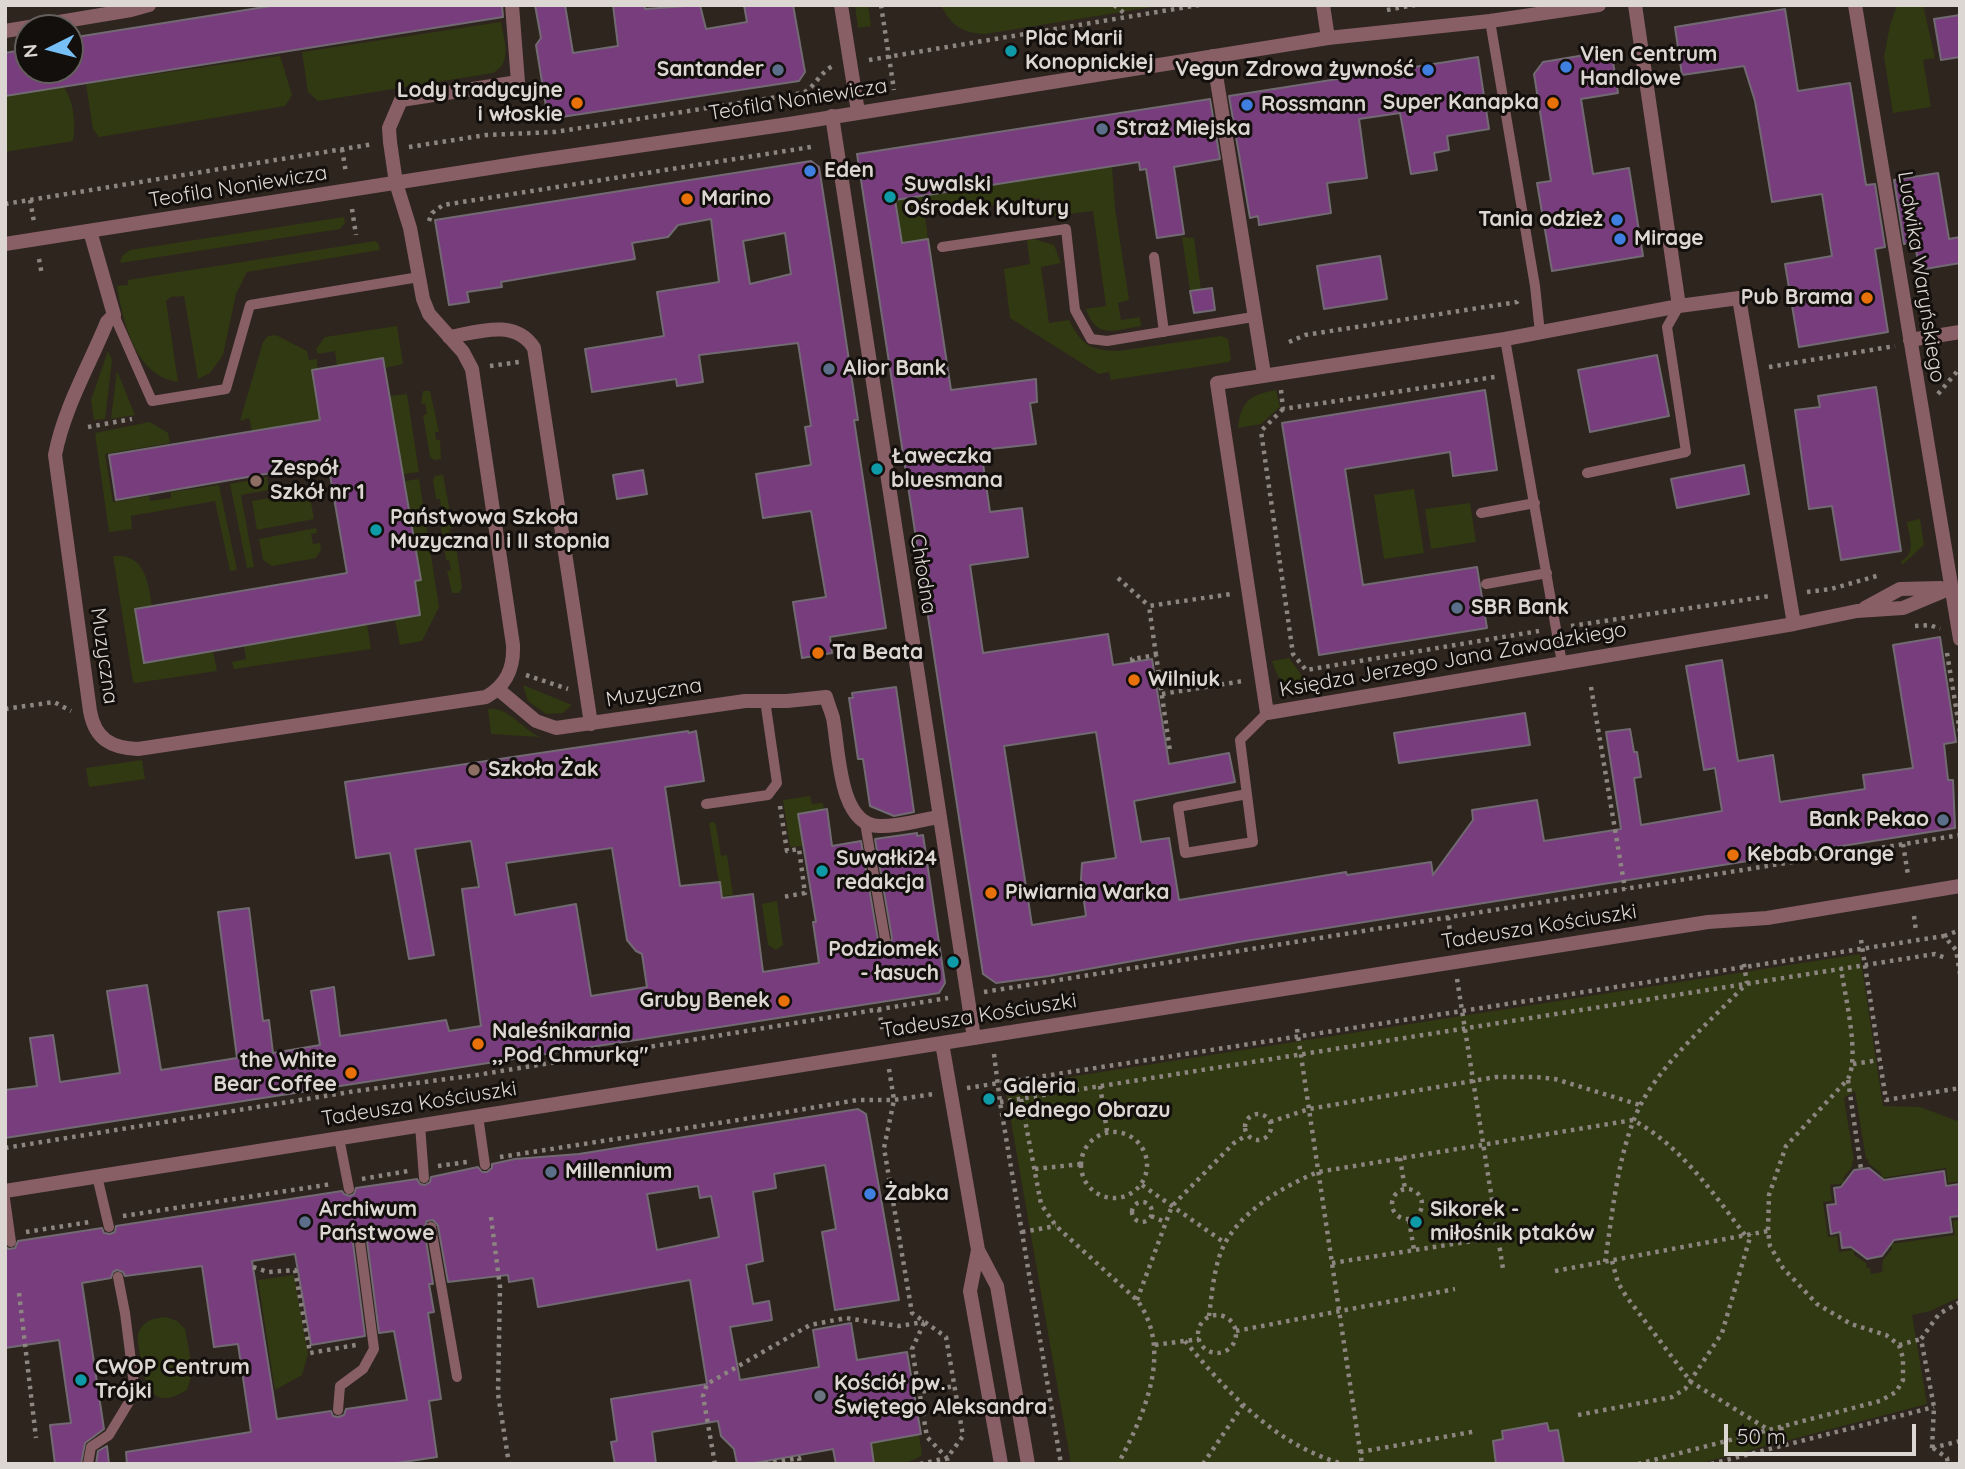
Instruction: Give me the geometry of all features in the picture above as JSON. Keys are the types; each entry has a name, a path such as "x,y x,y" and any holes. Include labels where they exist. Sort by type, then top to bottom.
{"street":[{"path":"5,31 149,5"},
{"path":"499,690 511,669 513,645 472,369 463,352 429,314 397,183 388,128 401,100 518,82 512,5"},
{"path":"841,5 858,113"},
{"path":"1323,5 1328,38"},
{"name":"Teofila Noniewicza","path":"5,244 1328,38 1490,21 1599,5"},
{"path":"1635,5 1679,306"},
{"name":"Ludwika Waryńskiego","path":"1855,5 1960,639"},
{"path":"1213,56 1253,317 1270,373"},
{"name":"Chłodna","path":"832,116 974,1038"},
{"path":"90,231 114,315"},
{"name":"Księdza Jerzego Jana Zawadzkiego","path":"1751,370 1739,298 1679,306 1505,339 1217,383 1266,713 1857,611 1903,608 1951,588"},
{"name":"Muzyczna","path":"114,315 107,322 69,406 60,429 55,455 92,721 98,735 110,744 138,749 475,700 486,698 499,690 545,726 566,728 745,701 825,697 832,715 844,789 855,814 866,823"},
{"path":"449,337 501,328 512,329 529,340 534,348 592,724"},
{"path":"1910,340 1960,332"},
{"path":"1751,370 1794,624"},
{"path":"866,823 883,826 939,817"},
{"name":"Tadeusza Kościuszki","path":"5,1191 1655,930 1708,922 1767,918 1960,886"},
{"path":"942,1043 978,1250 998,1286 1028,1464"},
{"path":"978,1250 970,1291 1001,1464"}],"lane":[{"path":"1490,21 1535,286 1540,333"},
{"path":"942,247 1066,229 1075,310 1091,339 1107,341 1253,317"},
{"path":"1154,257 1164,332"},
{"path":"114,315 152,401 226,388 250,305 419,277"},
{"path":"1587,473 1686,452 1667,327 1679,306"},
{"path":"1505,339 1562,663"},
{"path":"1481,513 1535,503"},
{"path":"1486,584 1547,573"},
{"path":"706,804 768,795 777,783 765,700"},
{"path":"1247,794 1178,807 1185,853 1253,842 1247,794 1240,740 1266,713"},
{"path":"866,823 885,939"},
{"path":"478,1116 484,1162"},
{"path":"420,1125 424,1173"},
{"path":"339,1138 349,1185"},
{"path":"97,1176 108,1223"},
{"path":"5,1199 11,1238"},
{"path":"431,1227 457,1377"},
{"path":"338,1410 340,1386 363,1368 374,1349 360,1242"},
{"path":"88,1464 91,1447 109,1435 135,1392 118,1277"}],"path":[{"path":"881,5 889,57 1199,5"},
{"path":"1114,5 1124,13"},
{"path":"5,204 390,142 408,147 485,135 545,134 803,93 816,84"},
{"path":"428,225 432,213 443,205 811,146"},
{"path":"1289,342 1305,335 1517,302 1520,295"},
{"path":"1751,370 1895,346"},
{"path":"483,367 527,361"},
{"path":"1936,383 1938,394 1960,368"},
{"path":"1270,373 1283,409"},
{"path":"1513,374 1283,409 1261,431 1293,654 1306,670 1556,628 1831,589 1886,574"},
{"path":"88,427 132,419"},
{"path":"1118,578 1149,606 1170,751"},
{"path":"1149,606 1232,594"},
{"path":"1906,627 1930,625 1943,631"},
{"path":"1945,643 1960,732"},
{"path":"1133,662 1132,659 1156,655"},
{"path":"525,675 576,692"},
{"path":"1161,694 1261,678"},
{"path":"1591,687 1625,889"},
{"path":"5,709 54,702 75,713"},
{"path":"777,783 787,851 799,849 805,894 783,897"},
{"path":"5,1147 356,1091 477,1075 1960,835"},
{"path":"1903,844 1908,875"},
{"path":"1914,916 1916,931"},
{"path":"1448,917 1452,947"},
{"path":"1061,1464 999,1084 1863,949 1944,936 1960,930"},
{"path":"1944,936 1956,950 1960,974"},
{"path":"1861,940 1886,1100 1960,1088"},
{"path":"1000,1102 1841,968 1935,954 1948,959"},
{"path":"1743,959 1747,983"},
{"path":"1638,1464 1888,1398 1896,1392 1903,1380 1903,1358 1899,1345 1886,1335 1852,1324 1817,1304 1783,1268 1770,1245 1769,1195 1786,1146 1848,1079 1853,1064 1854,1053 1841,968"},
{"path":"1457,976 1503,1269"},
{"path":"1605,1262 1626,1142 1640,1105 1677,1055 1747,983"},
{"path":"1297,1029 1362,1464"},
{"path":"1853,1064 1880,1060"},
{"path":"1270,1122 1309,1109 1517,1076 1555,1079 1640,1105"},
{"path":"1848,1079 1861,1169"},
{"path":"1100,1086 1107,1131"},
{"path":"1021,1098 1041,1204 1056,1226 1138,1300 1151,1322 1155,1345 1146,1405 1118,1464"},
{"path":"11,1238 424,1173 857,1100 894,1100 884,1148 912,1313 946,1337 963,1436 947,1461"},
{"path":"1260,1114 1270,1122 1271,1130 1266,1138 1254,1140 1247,1135 1245,1122 1251,1115 1260,1114"},
{"path":"1209,1316 1226,1317 1237,1331 1232,1347 1221,1353 1208,1351 1199,1339 1200,1324 1209,1316 1212,1292 1226,1243 1245,1220 1273,1195 1318,1172 1633,1120 1658,1136 1686,1162 1748,1234"},
{"path":"1107,1131 1132,1136 1146,1153 1148,1164 1142,1185 1130,1194 1114,1198 1094,1192 1082,1175 1081,1164 1086,1146 1107,1131"},
{"path":"1138,1300 1172,1206 1234,1143 1247,1135"},
{"path":"1400,1158 1405,1189"},
{"path":"1035,1169 1081,1164"},
{"path":"1142,1185 1226,1243"},
{"path":"1405,1189 1416,1192 1421,1200 1421,1210 1409,1220 1396,1215 1391,1206 1397,1193 1405,1189"},
{"path":"1130,1194 1137,1204"},
{"path":"1148,1205 1156,1194"},
{"path":"1142,1202 1148,1205 1151,1216 1143,1222 1135,1219 1132,1210 1142,1202"},
{"path":"1151,1216 1166,1222"},
{"path":"491,1217 500,1287 498,1395 509,1464"},
{"path":"1409,1220 1414,1251"},
{"path":"1022,1232 1056,1226"},
{"path":"1555,1271 1768,1231"},
{"path":"1578,1415 1672,1397 1685,1389 1722,1333 1748,1234"},
{"path":"1332,1263 1498,1237"},
{"path":"1612,1261 1618,1283 1626,1296 1691,1382 1770,1430"},
{"path":"253,1267 268,1272 295,1270 310,1353 357,1345 361,1341"},
{"path":"1237,1331 1455,1289"},
{"path":"19,1293 36,1438"},
{"path":"1899,1345 1921,1339 1939,1314 1960,1302"},
{"path":"715,1464 703,1396 707,1384 810,1325 846,1318 899,1326 924,1322"},
{"path":"924,1322 912,1349 917,1392 928,1437 947,1461"},
{"path":"1155,1345 1199,1339"},
{"path":"1921,1339 1934,1407 1932,1448"},
{"path":"1185,1341 1242,1405 1265,1424 1289,1440 1343,1464"},
{"path":"917,1392 955,1386"},
{"path":"1203,1464 1242,1405"},
{"path":"1711,1464 1934,1407"},
{"path":"1781,1427 1785,1444"},
{"path":"1360,1452 1477,1431"},
{"path":"1932,1448 1960,1441"},
{"path":"1932,1448 1947,1458 1948,1464"},
{"path":"765,1464 799,1458 800,1464"},
{"path":"920,1464 947,1461"}],"green space":[{"path":"855,5 868,5 871,26 858,28"},
{"path":"941,5 1165,5 985,34 959,27"},
{"path":"1897,5 1923,5 1935,58 1923,60 1931,107 1893,113 1884,57"},
{"path":"501,22 505,57 493,73 318,101 308,92 302,52"},
{"path":"280,56 292,95 285,106 99,137 93,129 86,84"},
{"path":"64,87 73,113 73,141 5,152 5,96"},
{"path":"1112,167 1115,208 1129,300 1118,303 1121,320 1140,317 1141,326 1108,331 1095,325 1090,319 1086,309 1106,306 1093,211 1045,217 1040,198 925,216 928,239 902,243 895,200"},
{"path":"344,217 345,223 340,229 120,263 122,256 130,250"},
{"path":"1182,237 1194,238 1201,290 1190,291"},
{"path":"1034,239 1054,245 1061,263 1041,267 1049,323 1069,320 1078,336 1088,345 1118,351 1221,336 1228,339 1231,359 1229,362 1111,380 1109,372 1099,374 1010,318 1004,269 1030,264 1027,240"},
{"path":"375,241 380,250 247,272 236,294 223,355 210,373 198,379 184,296 171,297 166,301 178,382 163,378 151,370 141,358 128,331 117,286 128,285 128,280"},
{"path":"397,326 403,364 385,368 383,358 337,366 335,351 318,354 316,349 325,337"},
{"path":"276,335 307,351 309,360 317,359 320,420 252,431 249,418 240,421 263,342 268,336"},
{"path":"108,351 112,360 105,419 94,420 91,400"},
{"path":"117,371 135,415 111,419"},
{"path":"1276,390 1280,407 1261,424 1238,428 1242,411 1249,400"},
{"path":"423,391 430,391 439,432 435,432 436,440 440,440 441,459 434,460 430,457 423,415 427,414 425,403 421,404"},
{"path":"407,394 419,472 403,474 390,396"},
{"path":"150,422 168,433 170,443 105,454 113,502 149,496 150,501 171,498 171,492 219,485 237,570 230,571 215,501 131,516 132,529 109,532 95,433"},
{"path":"443,475 453,528 449,529 451,539 455,539 462,588 459,593 452,593 447,571 451,570 449,560 446,560 438,510 441,509 440,499 436,499 433,480 435,476"},
{"path":"267,477 269,490 241,495 254,567 247,568 230,484"},
{"path":"419,479 439,607 422,641 400,645 395,620 420,615 415,581 421,579 405,481"},
{"path":"1414,489 1424,553 1384,559 1374,495"},
{"path":"309,491 314,519 257,530 252,501"},
{"path":"1470,503 1476,542 1431,549 1425,509"},
{"path":"1920,519 1924,545 1902,565 1901,561 1909,554 1910,549 1907,522"},
{"path":"316,528 317,533 311,534 313,544 320,543 321,550 316,558 272,566 263,560 259,539"},
{"path":"113,556 124,556 138,564 149,588 152,606 135,609 144,662 213,651 217,671 133,682"},
{"path":"367,624 371,649 234,669 232,662 246,659 244,645"},
{"path":"1289,658 1303,677 1306,694 1288,686 1277,674 1272,661"},
{"path":"523,685 572,705 563,713 546,714 528,701"},
{"path":"488,709 503,711 540,737 491,734"},
{"path":"142,760 145,779 89,787 86,768"},
{"path":"810,796 812,804 823,803 824,810 798,814 803,846 790,847 783,800"},
{"path":"714,822 721,856 727,855 733,895 721,896 709,823"},
{"path":"777,901 783,945 776,950 768,945 762,904"},
{"path":"1860,954 1883,1106 1920,1107 1960,1122 1960,1181 1948,1183 1946,1168 1882,1178 1881,1173 1866,1159 1855,1091 1844,1098 1854,1161 1843,1178 1844,1183 1830,1185 1832,1201 1823,1202 1828,1237 1837,1236 1839,1252 1854,1250 1854,1255 1866,1263 1871,1274 1882,1272 1883,1260 1892,1249 1891,1244 1955,1235 1953,1221 1960,1220 1960,1297 1930,1311 1912,1315 1927,1404 1697,1464 1071,1464 1005,1087"},
{"path":"294,1275 308,1354 302,1375 275,1390 258,1280"},
{"path":"166,1317 177,1321 185,1329 193,1371 187,1390 165,1398 152,1392 144,1376 138,1337 143,1325"},
{"path":"919,1435 922,1455 916,1459 905,1463 874,1464 871,1443"}],"building":[{"path":"277,5 502,5 503,17 84,83 84,36"},
{"path":"535,5 565,5 573,53 618,46 613,5 644,5 645,9 700,5 706,29 747,22 744,5 793,5 805,72 799,81 548,119 536,45 541,38"},
{"path":"1785,9 1798,91 1850,83 1866,185 1875,184 1885,247 1875,249 1888,332 1799,347 1785,264 1832,256 1822,194 1772,202 1755,101 1744,66 1682,75 1675,27"},
{"path":"1960,15 1960,57 1941,60 1934,19"},
{"path":"14,51 14,84 81,84 5,96 5,53"},
{"path":"1597,53 1604,58 1612,56 1618,93 1581,99 1593,174 1629,168 1643,256 1552,271 1537,183 1551,181 1534,74 1543,62"},
{"path":"1478,57 1489,129 1447,136 1449,150 1434,153 1437,170 1411,174 1400,113 1359,119 1367,178 1327,183 1331,213 1259,225 1258,216 1250,218 1229,96"},
{"path":"1210,99 1220,159 1174,167 1184,234 1157,238 1146,169 1140,170 1139,162 895,200 902,243 928,239 951,390 1036,379 1037,402 1030,403 1036,444 981,450 990,512 1022,508 1028,557 970,565 983,653 1108,634 1113,665 1152,659 1169,764 1229,753 1235,782 1134,801 1141,842 1169,838 1179,900 1346,872 1347,875 1431,862 1433,875 1473,820 1472,810 1537,800 1544,841 1621,829 1606,732 1630,729 1641,777 1634,778 1641,825 1722,811 1715,768 1704,770 1686,666 1722,660 1738,761 1773,755 1780,802 1865,789 1863,775 1913,768 1893,645 1940,637 1956,742 1944,744 1948,780 1953,780 1955,828 996,983 983,974 857,154","holes":["1096,732 1116,858 1082,863 1081,879 1086,916 1032,925 1004,746"]},
{"path":"811,161 819,167 858,420 854,420 886,628 830,637 832,653 802,658 793,602 826,597 811,511 763,518 756,474 811,465 805,427 811,426 798,343 699,355 703,382 677,386 676,379 592,392 585,349 664,336 657,292 719,282 711,219 678,225 668,237 632,243 635,259 501,282 502,287 467,292 469,302 449,305 435,220","holes":["785,233 791,274 750,284 743,241"]},
{"path":"1938,173 1949,239 1960,237 1960,263 1919,270 1915,242 1904,244 1894,180"},
{"path":"1380,256 1387,299 1324,309 1317,266"},
{"path":"1212,288 1215,310 1194,313 1190,291"},
{"path":"1657,355 1669,416 1590,432 1578,370"},
{"path":"383,358 421,580 415,581 420,615 144,663 135,609 347,573 328,463 116,500 109,455 320,420 312,370"},
{"path":"1876,387 1901,551 1841,560 1832,506 1809,509 1795,410 1820,407 1818,396"},
{"path":"1485,390 1497,470 1453,476 1450,452 1345,469 1363,585 1477,567 1487,628 1319,655 1282,423"},
{"path":"1744,465 1749,494 1677,508 1671,479"},
{"path":"643,470 647,494 617,499 613,475"},
{"path":"896,687 914,812 894,816 870,806 863,759 858,759 849,698 853,698 852,693"},
{"path":"1525,713 1530,745 1399,763 1394,733"},
{"path":"696,731 704,781 665,787 680,886 720,882 722,898 753,894 763,972 819,963 813,922 816,922 798,814 827,809 832,846 861,841 878,940 883,946 890,944 892,938 875,839 917,833 917,836 923,835 945,983 939,993 5,1138 5,1090 37,1086 30,1038 53,1035 60,1082 120,1073 107,991 147,985 161,1070 237,1058 218,912 249,908 263,1021 269,1020 273,1053 320,1045 311,991 334,987 340,1036 446,1020 449,1031 481,1026 462,889 479,887 471,841 415,849 434,955 409,959 390,853 356,858 345,782","holes":["612,848 627,940 642,954 647,987 591,996 576,904 515,915 506,863"]},
{"path":"858,1109 866,1114 899,1300 835,1310 822,1232 836,1229 825,1165 774,1174 776,1188 753,1192 763,1261 746,1265 753,1304 769,1301 772,1320 730,1327 740,1380 819,1367 813,1330 851,1323 857,1360 907,1352 921,1434 871,1443 874,1464 836,1464 833,1449 737,1464 734,1449 721,1436 718,1421 652,1432 656,1464 615,1464 611,1442 617,1441 611,1399 707,1384 690,1280 538,1307 533,1278 509,1282 508,1275 448,1282 438,1226 433,1220 427,1221 424,1228 433,1284 429,1284 434,1312 428,1313 441,1399 429,1401 437,1457 390,1464 127,1464 126,1452 251,1432 238,1344 214,1347 202,1266 125,1276 117,1270 111,1278 82,1283 104,1429 85,1443 81,1464 55,1464 50,1425 71,1423 59,1340 5,1348 5,1247 15,1248 18,1241 102,1228 104,1233 110,1234 115,1232 116,1226 342,1191 350,1196 356,1188 417,1179 420,1184 425,1185 430,1182 431,1177 478,1167 482,1172 487,1172 492,1168 492,1164 515,1159 579,1154","holes":["698,1186 700,1198 711,1196 719,1237 657,1250 647,1194","360,1235 367,1241 379,1333 394,1331 407,1400 346,1409 344,1415 338,1417 333,1416 331,1411 277,1419 252,1261 295,1254 311,1345 365,1336 353,1243 355,1237"]},
{"path":"1869,1168 1884,1180 1944,1171 1946,1186 1960,1184 1960,1216 1950,1217 1952,1232 1894,1240 1882,1256 1867,1259 1851,1247 1842,1248 1840,1232 1831,1234 1827,1205 1836,1204 1834,1188 1841,1187 1854,1170"},
{"path":"1547,1423 1549,1431 1558,1430 1564,1464 1496,1464 1493,1441 1503,1439 1502,1431"},
{"path":"107,1446 109,1464 96,1464 98,1451"}],"place":[{"name":"Plac Marii Konopnickiej","path":"1011,51"},
{"name":"Vien Centrum Handlowe","path":"1566,67"},
{"name":"Santander","path":"778,70"},
{"name":"Vegun Zdrowa żywność","path":"1428,70"},
{"name":"Lody tradycyjne i włoskie","path":"577,103"},
{"name":"Super Kanapka","path":"1553,103"},
{"name":"Rossmann","path":"1247,105"},
{"name":"Straż Miejska","path":"1102,129"},
{"name":"Eden","path":"810,171"},
{"name":"Suwalski Ośrodek Kultury","path":"890,197"},
{"name":"Marino","path":"687,199"},
{"name":"Tania odzież","path":"1617,220"},
{"name":"Mirage","path":"1620,239"},
{"name":"Pub Brama","path":"1867,298"},
{"name":"Alior Bank","path":"829,369"},
{"name":"Ławeczka bluesmana","path":"877,469"},
{"name":"Zespół Szkół nr 1","path":"256,481"},
{"name":"Państwowa Szkoła Muzyczna I i II stopnia","path":"376,530"},
{"name":"SBR Bank","path":"1457,608"},
{"name":"Ta Beata","path":"818,653"},
{"name":"Wilniuk","path":"1134,680"},
{"name":"Szkoła Żak","path":"474,770"},
{"name":"Bank Pekao","path":"1943,820"},
{"name":"Kebab Orange","path":"1733,855"},
{"name":"Suwałki24 redakcja","path":"822,871"},
{"name":"Piwiarnia Warka","path":"991,893"},
{"name":"Podziomek - łasuch","path":"953,962"},
{"name":"Gruby Benek","path":"784,1001"},
{"name":"Naleśnikarnia ,,Pod Chmurką\"","path":"478,1044"},
{"name":"the White Bear Coffee","path":"351,1073"},
{"name":"Galeria Jednego Obrazu","path":"989,1099"},
{"name":"Millennium","path":"551,1172"},
{"name":"Żabka","path":"870,1194"},
{"name":"Archiwum Państwowe","path":"305,1222"},
{"name":"Sikorek - miłośnik ptaków","path":"1416,1222"},
{"name":"CWOP Centrum Trójki","path":"81,1380"},
{"name":"Kościół pw. Świętego Aleksandra","path":"820,1396"}]}
